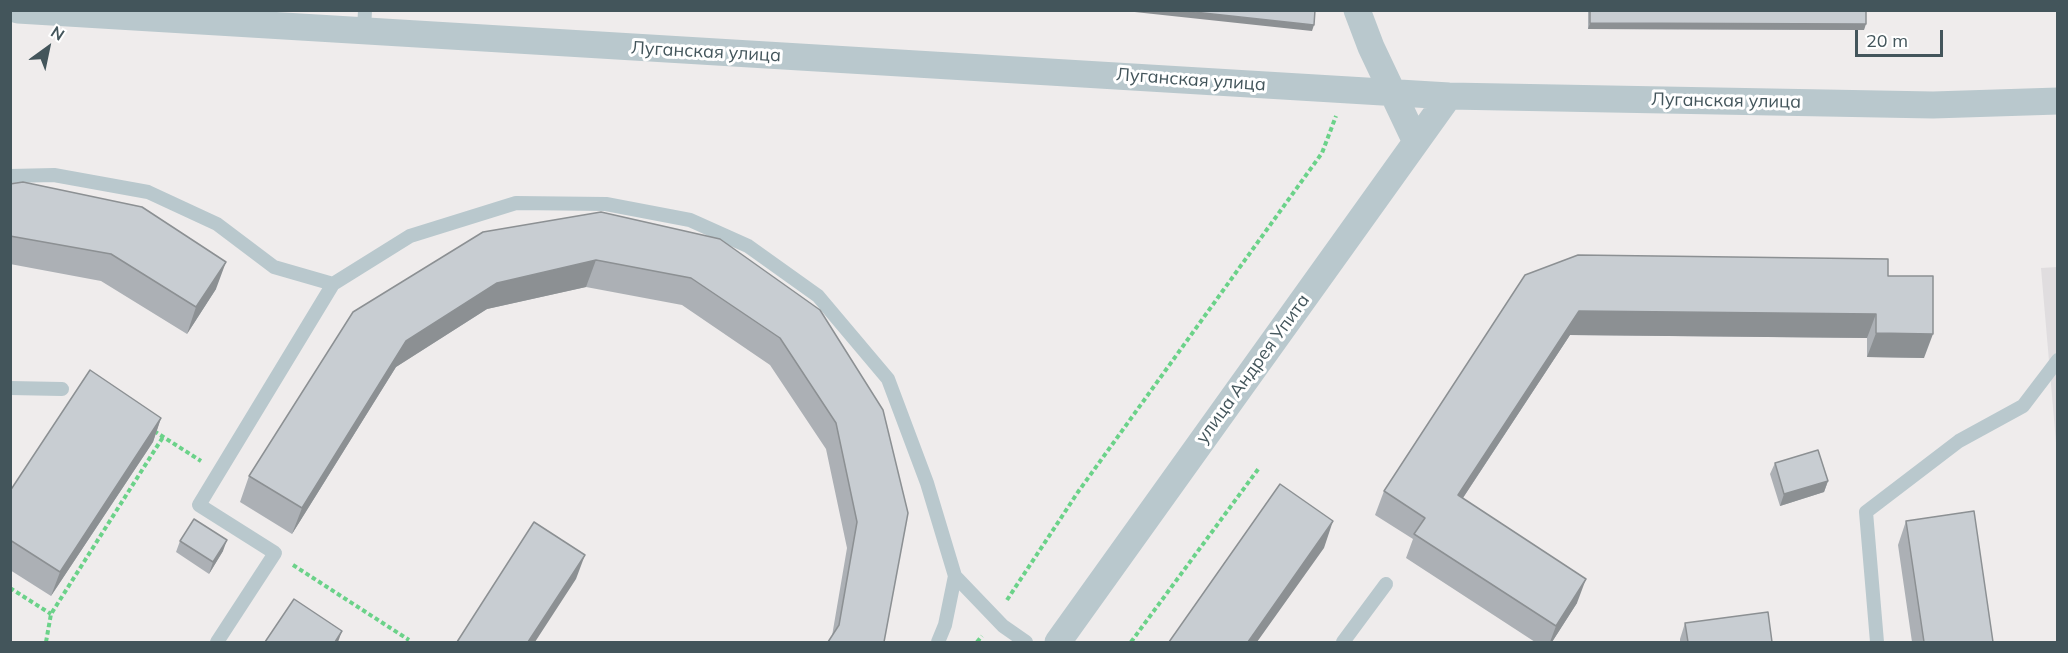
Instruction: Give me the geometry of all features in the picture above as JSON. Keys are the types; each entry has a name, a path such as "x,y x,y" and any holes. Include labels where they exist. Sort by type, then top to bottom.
{"street":[{"name":"Луганская улица","path":"18,10 364,21 1449,96 1934,105 2058,101"},
{"path":"1357,10 1371,47 1416,142"},
{"name":"улица Андрея Упита","path":"1058,642 1449,96"}],"lane":[{"path":"10,176 54,175 147,192 217,224 273,267 333,284"},
{"path":"217,642 275,554 199,505 333,284 410,236 516,203 606,204 690,220 748,246 818,296 888,380 927,483 955,576 995,617 1026,642"},
{"path":"1877,642 1866,512 1959,441 2023,406 2058,360"},
{"path":"10,388 62,389"},
{"path":"938,642 945,625 955,576"},
{"path":"1343,642 1386,584"}],"path":[{"path":"977,642 1078,492 1322,153 1345,90"},
{"path":"145,425 178,447"},
{"path":"46,642 51,614 163,437"},
{"path":"1131,642 1258,468"},
{"path":"275,554 409,640"},
{"path":"10,588 51,614"}],"shaded area":[{"path":"2057,267 2057,454 2041,268"}],"building":[{"path":"1176,10 1315,10 1314,25"},
{"path":"1590,10 1866,10 1866,24 1590,23"},
{"path":"23,182 142,207 226,262 196,307 111,254 10,236 10,184"},
{"path":"601,212 720,239 820,310 883,410 908,513 884,642 828,642 839,625 857,522 836,423 780,338 691,278 596,260 497,283 406,341 302,508 249,476 353,312 483,232"},
{"path":"1578,255 1888,259 1888,276 1933,276 1933,334 1876,333 1876,314 1579,311 1458,495 1586,579 1556,626 1414,534 1425,518 1384,491 1525,275"},
{"path":"90,370 161,418 60,572 10,540 10,491"},
{"path":"1818,450 1828,481 1784,494 1775,463"},
{"path":"1280,484 1333,521 1248,642 1169,642"},
{"path":"1974,511 1993,642 1924,642 1906,521"},
{"path":"194,519 227,540 213,562 180,541"},
{"path":"534,522 585,555 528,642 457,642"},
{"path":"294,599 342,631 335,642 265,642"},
{"path":"1768,612 1772,642 1688,642 1685,623"}]}
